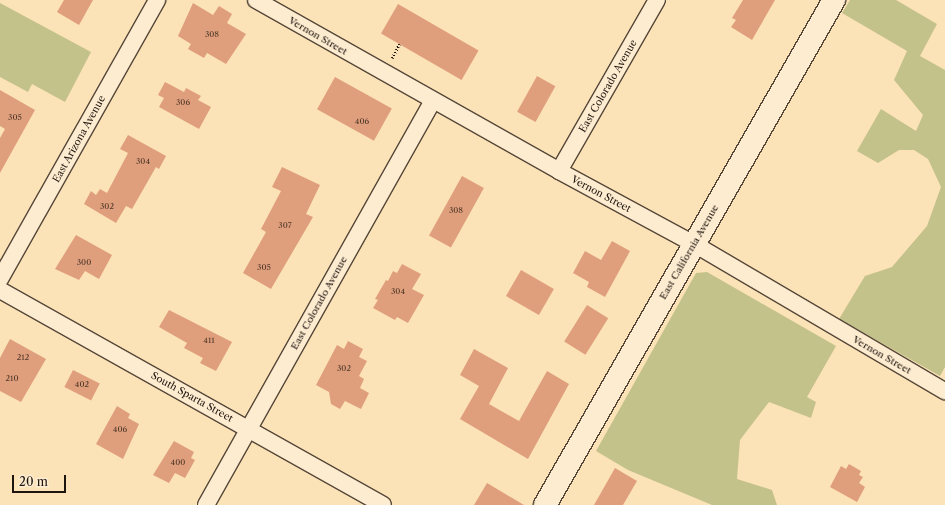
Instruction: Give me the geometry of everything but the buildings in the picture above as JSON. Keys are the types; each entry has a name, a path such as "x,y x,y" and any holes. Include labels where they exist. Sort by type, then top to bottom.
{"main road":[{"name":"East California Avenue","path":"546,505 834,0"}],"street":[{"name":"East Arizona Avenue","path":"0,279 157,0"},
{"name":"Vernon Street","path":"256,0 433,101 694,244 945,391"},
{"name":"East Colorado Avenue","path":"559,171 657,0"},
{"name":"East Colorado Avenue","path":"206,505 433,101"},
{"name":"South Sparta Street","path":"0,290 383,505"}],"path":[{"path":"389,64 399,44"}],"shaded area":[{"path":"850,0 896,0 937,24 920,56 945,70 945,367 940,376 839,319 865,276 892,267 927,226 941,187 928,159 914,150 899,150 878,163 857,151 881,109 916,131 923,115 894,80 907,51 842,13"},
{"path":"0,3 91,52 65,102 32,84 28,92 0,77"},
{"path":"707,272 836,346 807,397 816,402 811,418 769,402 740,440 737,479 772,490 777,505 712,505 628,470 596,451 696,273"}]}
